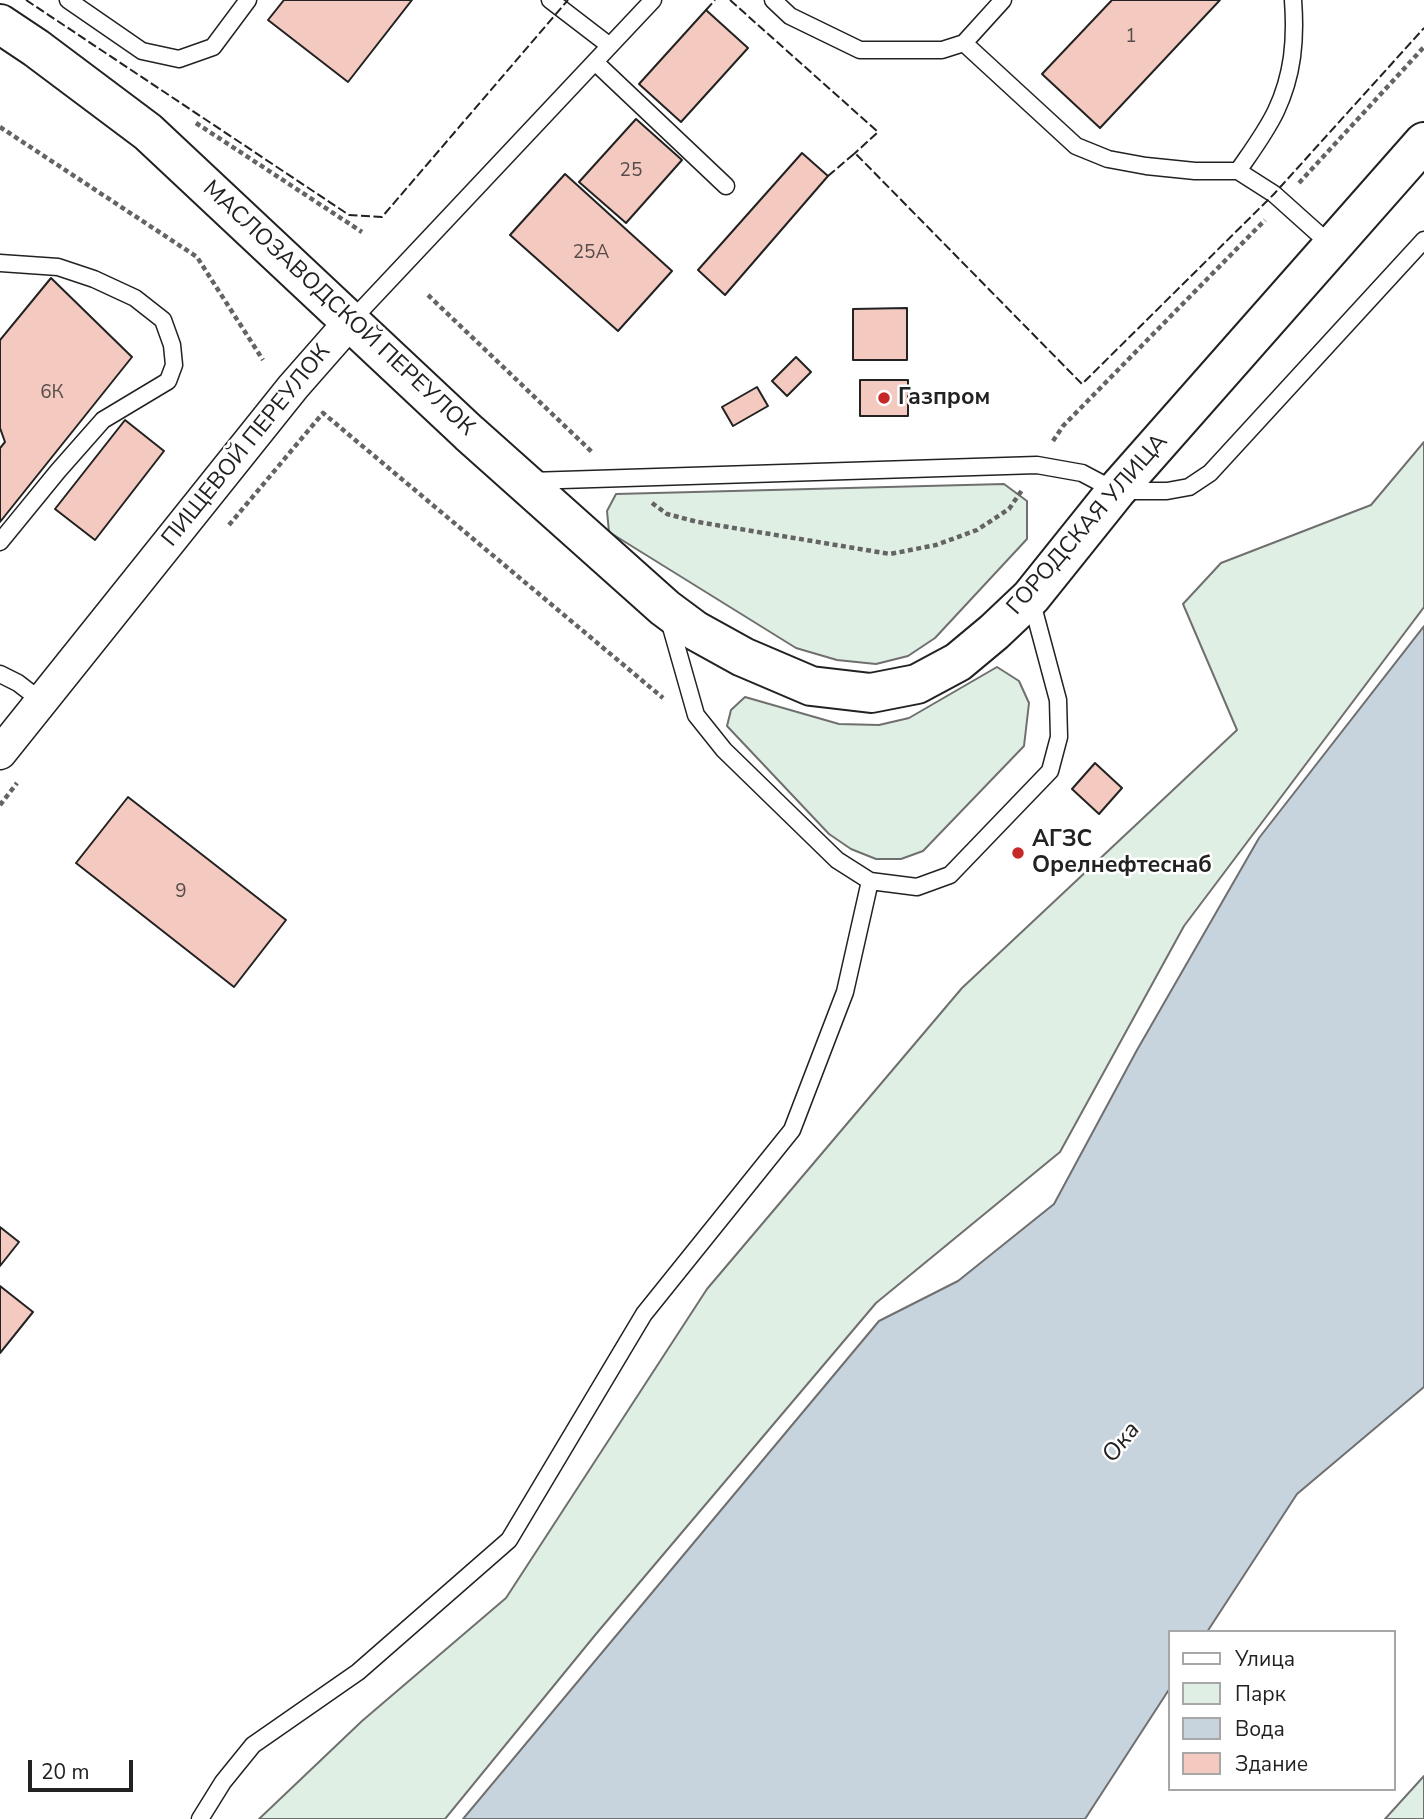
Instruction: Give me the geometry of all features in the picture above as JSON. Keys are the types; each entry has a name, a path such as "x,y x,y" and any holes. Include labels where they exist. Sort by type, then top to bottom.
{"highway":[{"name":"МАСЛОЗАВОДСКОЙ ПЕРЕУЛОК","path":"0,24 148,132 460,424 665,608"},
{"name":"ГОРОДСКАЯ УЛИЦА","path":"665,608 696,631 743,657 811,686 871,693 917,684 958,662 995,632 1031,597 1116,491 1424,142"}],"street":[{"name":"ПИЩЕВОЙ ПЕРЕУЛОК","path":"0,753 293,387 351,321"}],"lane":[{"path":"68,0 142,51 179,60 213,47 248,0"},
{"path":"550,0 610,46"},
{"name":"ПИЩЕВОЙ ПЕРЕУЛОК","path":"351,321 653,0"},
{"path":"773,0 790,16 860,50 942,50 964,43 1003,0"},
{"path":"1238,171 1275,114 1290,77 1296,30 1293,0"},
{"path":"964,43 1076,146 1108,159 1146,166 1195,171 1238,171 1274,194 1332,246"},
{"path":"595,62 726,186"},
{"path":"524,481 1037,465 1082,473 1116,491 1167,491 1189,487 1210,473 1424,240"},
{"path":"0,263 58,267 94,279 135,298 163,320 172,345 174,365 168,381 103,420 0,542"},
{"path":"665,608 696,715 724,750 836,860 870,881 918,887 950,875 1050,771 1059,737 1058,700 1031,597"},
{"path":"0,674 18,683 40,700"},
{"path":"200,1819 223,1782 253,1745 358,1672 509,1540 644,1314 792,1130 845,992 870,881"}],"path":[{"path":"428,295 618,477 667,514 698,522 890,554 936,545 976,530 1009,509 1063,426 1282,202 1424,47"},
{"path":"0,127 197,257 263,360"},
{"path":"323,413 674,707 696,715"}],"green space":[{"path":"1424,442 1424,607 1184,926 1060,1152 876,1303 596,1634 445,1819 259,1819 362,1721 506,1598 707,1289 962,988 1237,730 1183,604 1221,563 1371,505"},
{"path":"1004,484 1027,501 1027,539 935,638 908,656 876,664 837,660 796,648 609,532 607,511 616,494"},
{"path":"997,667 1019,681 1029,703 1024,746 923,851 901,859 876,859 851,849 829,834 727,726 731,710 745,697 839,724 879,725 909,718"},
{"path":"1424,1776 1424,1819 1385,1819"}],"water":[{"name":"Ока","path":"1424,626 1424,1387 1297,1494 1208,1630 1168,1630 1168,1691 1085,1819 463,1819 879,1321 958,1281 1054,1204 1137,1050 1259,838"}],"building":[{"path":"284,0 412,0 348,82 268,20"},
{"path":"1112,0 1220,0 1100,128 1042,74"},
{"path":"706,10 748,48 681,122 639,84"},
{"path":"636,119 682,160 626,223 579,182"},
{"path":"802,153 828,176 725,295 698,270"},
{"path":"565,174 672,271 618,331 510,235"},
{"path":"51,278 132,357 0,522 0,448 5,442 0,428 0,340"},
{"path":"907,308 907,360 853,360 853,309"},
{"path":"796,357 811,372 787,396 772,381"},
{"name":"Газпром","path":"860,380 908,380 908,416 860,416"},
{"path":"757,387 768,406 733,426 722,407"},
{"path":"125,420 164,451 95,540 55,509"},
{"path":"1095,763 1122,788 1099,814 1072,789"},
{"path":"128,797 286,920 234,987 76,863"},
{"path":"0,1227 19,1242 0,1266"},
{"path":"0,1286 33,1312 0,1353"}],"fence":[{"path":"26,0 349,215 382,217 568,0"},
{"path":"706,10 715,0"},
{"path":"730,0 878,132 854,154"},
{"path":"828,176 855,153 1082,384 1274,194 1424,28"}],"place":[{"name":"Газпром","path":"884,398"},
{"name":"АГЗС Орелнефтеснаб","path":"1018,853"}]}
